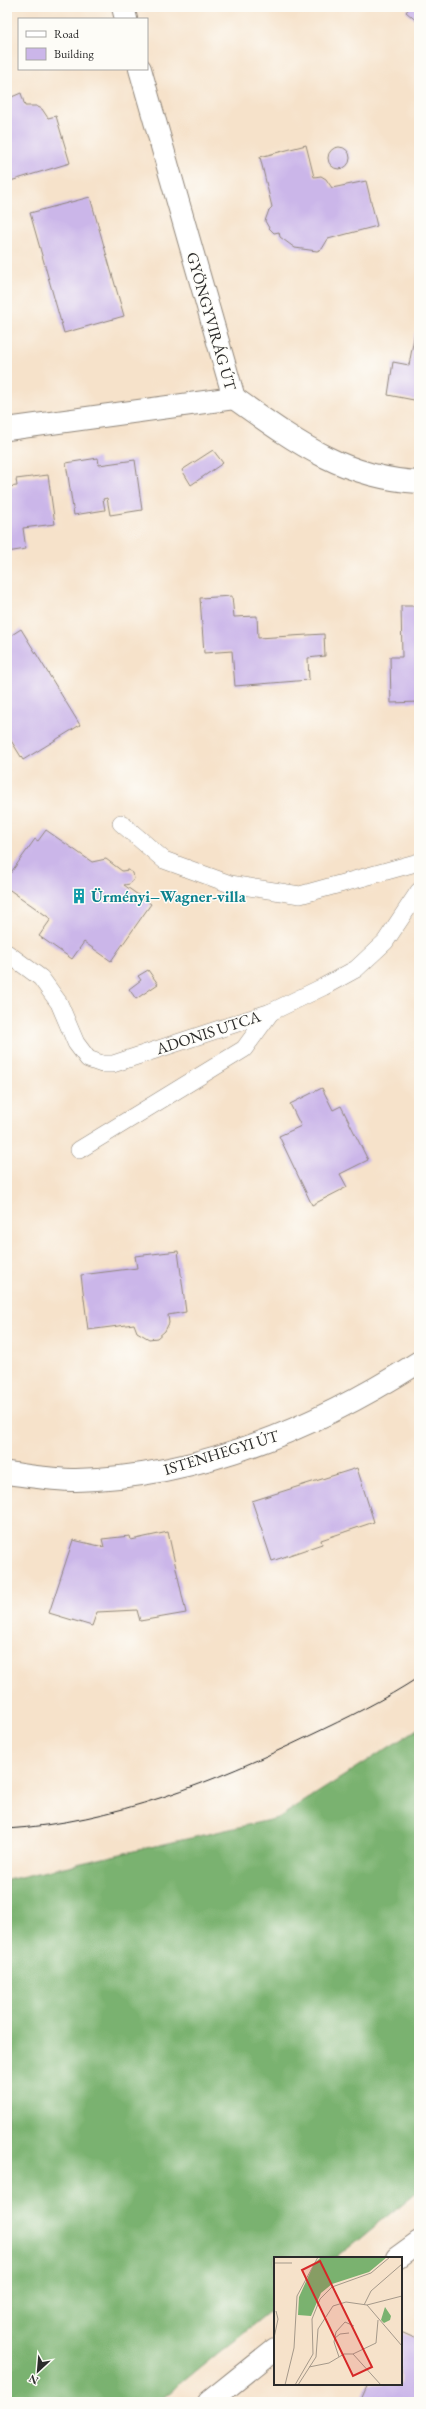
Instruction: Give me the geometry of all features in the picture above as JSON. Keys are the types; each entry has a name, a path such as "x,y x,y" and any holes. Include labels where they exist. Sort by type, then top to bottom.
{"street":[{"path":"122,7 126,18"},
{"name":"GYÖNGYVIRÁG ÚT","path":"7,430 234,398 140,70"},
{"path":"234,398 297,443 328,460 361,471 404,481 419,482"},
{"name":"ISTENHEGYI ÚT","path":"7,1473 75,1480 143,1475 175,1468 247,1448 317,1419 362,1396 419,1362"},
{"path":"398,2257 419,2242"},
{"path":"209,2402 274,2350"}],"lane":[{"path":"121,823 164,860 230,884 300,895 419,862"},
{"name":"ADONIS UTCA","path":"7,953 41,978 59,1003 76,1043 88,1059 102,1064 113,1064 271,1012 323,988 356,969 385,942 419,892"},
{"path":"79,1150 244,1050 271,1012"}],"green space":[{"path":"419,1728 419,2190 337,2257 274,2257 274,2308 158,2402 7,2402 7,1880 278,1818"}],"building":[{"path":"410,7 419,7 419,23 406,12"},
{"path":"21,93 25,106 36,106 42,109 48,118 56,116 70,163 7,182 7,99"},
{"path":"306,145 314,177 321,176 326,179 332,188 366,181 377,226 328,239 322,249 317,251 295,248 280,237 279,232 274,233 269,228 265,221 269,210 272,207 260,157"},
{"path":"335,147 343,147 350,154 350,162 343,169 335,169 328,162 328,154"},
{"path":"90,197 124,316 64,333 30,213"},
{"path":"415,332 419,333 419,401 388,395 393,362 409,365"},
{"path":"213,450 223,463 191,485 182,470"},
{"path":"98,458 99,465 135,460 142,510 110,515 107,498 103,499 105,510 74,515 66,463"},
{"path":"48,475 55,524 23,528 26,549 7,552 7,487 17,486 16,479"},
{"path":"232,596 234,617 257,616 258,638 324,634 325,656 308,658 309,680 235,686 232,651 204,653 200,598"},
{"path":"401,606 419,606 419,702 391,703 390,657 402,657"},
{"path":"21,629 80,725 23,760 7,734 7,638"},
{"name":"Ürményi–Wagner-villa","path":"46,830 92,862 106,859 122,871 128,870 133,873 134,879 130,884 124,885 151,904 111,961 84,942 72,959 39,936 51,919 7,888 7,878 35,839 38,841"},
{"path":"148,970 158,984 136,999 129,989 141,980 138,976"},
{"path":"322,1088 333,1110 341,1106 368,1160 340,1174 347,1187 312,1205 279,1136 301,1126 290,1104"},
{"path":"178,1251 186,1312 168,1315 169,1323 165,1331 157,1338 149,1339 137,1332 134,1324 88,1330 81,1275 137,1268 135,1256"},
{"path":"357,1468 374,1522 321,1540 322,1544 272,1561 252,1501"},
{"path":"168,1532 186,1613 140,1621 137,1610 97,1612 92,1626 49,1613 73,1540 104,1547 102,1539 130,1536 131,1540"},
{"path":"402,2332 419,2340 419,2402 360,2402 368,2385 402,2385"}],"tram line":[{"path":"7,1829 47,1825 125,1809 200,1784 273,1753 337,1722 379,1701 419,1677"}],"place":[{"name":"Ürményi–Wagner-villa","path":"79,896"}]}
